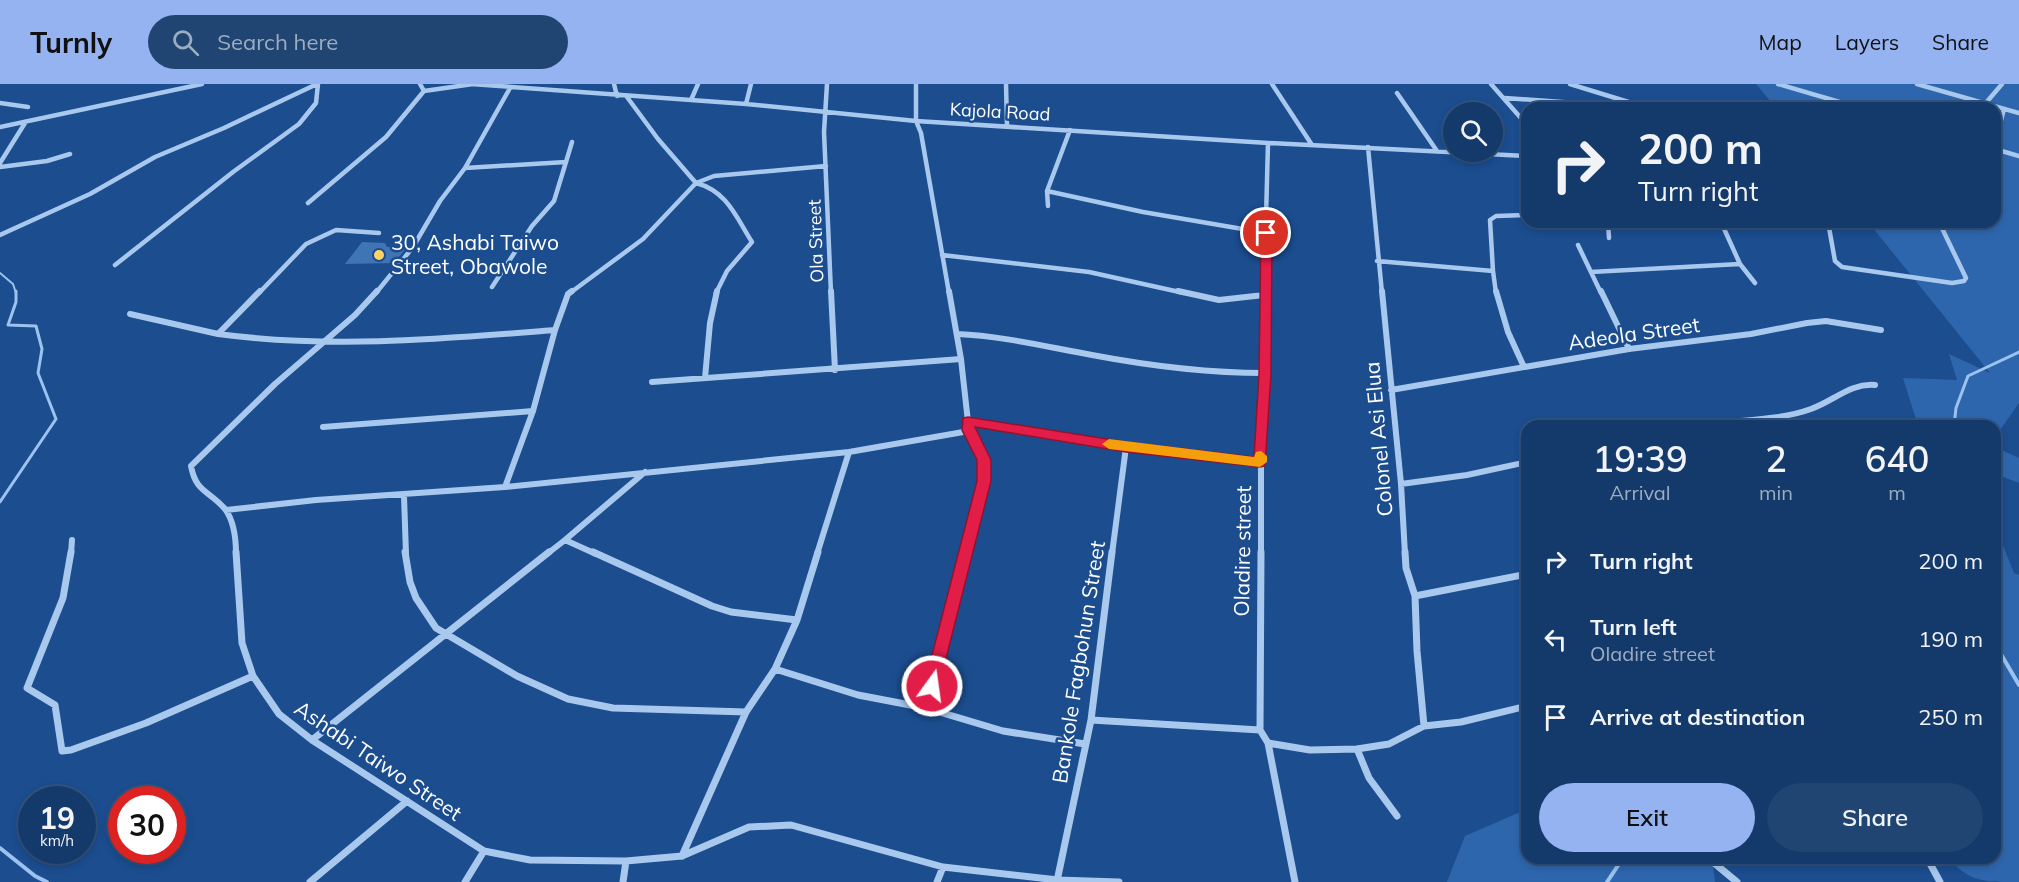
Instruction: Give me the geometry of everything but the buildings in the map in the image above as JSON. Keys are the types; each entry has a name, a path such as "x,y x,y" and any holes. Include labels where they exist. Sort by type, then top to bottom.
{"street":[{"path":"0,128 202,84"},
{"path":"0,235 90,194 155,157 225,128 317,84 316,103 299,124 233,172 115,265"},
{"path":"308,203 382,139 407,114 424,91 420,84"},
{"name":"Kajola Road","path":"424,91 472,84 746,104 916,121 1268,143 1521,156"},
{"path":"614,84 617,96"},
{"path":"691,100 698,84"},
{"path":"746,104 751,84"},
{"name":"Ola Street","path":"827,84 824,112 835,370"},
{"path":"916,84 916,121 921,133 957,334 969,430 984,460 984,481 926,708"},
{"path":"1006,84 1006,126"},
{"path":"1272,84 1312,145"},
{"path":"1491,84 1521,118"},
{"path":"1570,84 1628,102"},
{"path":"1778,84 1840,102"},
{"path":"1917,84 1978,102"},
{"path":"1987,102 2002,84"},
{"name":"Ashabi Taiwo Street","path":"510,88 465,168 440,201 413,247 363,306 325,343 275,384 191,466 194,482 226,510 236,536 237,588 242,643 253,676 279,714 312,740 484,851 530,860 626,861 682,856 749,827 791,825 943,867 1058,881 1119,882"},
{"path":"1397,93 1437,151"},
{"path":"627,97 658,139 696,183 708,186 722,195 752,242 727,272 717,291 705,378"},
{"path":"1505,98 1562,102"},
{"path":"0,103 28,106"},
{"path":"2001,109 2019,113"},
{"path":"2001,128 2004,110"},
{"path":"0,163 25,123"},
{"path":"1048,206 1047,191 1070,130"},
{"path":"492,287 532,226 554,201 572,142"},
{"name":"Oladire street","path":"1260,730 1260,462 1265,374 1264,295 1268,143"},
{"name":"Colonel Asi Elua","path":"1368,147 1377,261 1401,484 1406,568 1414,596 1424,726"},
{"path":"2001,151 2019,156"},
{"path":"0,167 47,161 70,153"},
{"path":"465,168 566,162"},
{"path":"504,487 533,411 555,330 568,294 643,239 696,183 714,176 826,166"},
{"path":"1047,191 1143,212 1266,233"},
{"path":"1521,215 1496,216 1490,220 1497,303 1509,340 1524,368"},
{"path":"1608,228 1609,238"},
{"path":"1724,228 1740,264 1755,283"},
{"path":"1829,228 1835,261 1842,267 1960,283 1966,278 1942,228"},
{"path":"218,334 306,243 336,230 379,233"},
{"path":"1578,245 1629,349"},
{"path":"942,255 1089,272 1219,300 1264,295"},
{"path":"1377,261 1493,272"},
{"path":"1591,272 1740,264"},
{"path":"130,314 162,323 188,326 248,339 325,343 367,344 555,330"},
{"name":"Adeola Street","path":"1391,390 1629,349 1751,334 1807,322 1826,321 1881,330"},
{"path":"957,334 995,337 1120,360 1202,372 1265,374"},
{"path":"652,382 835,370 961,358"},
{"path":"1723,420 1796,413 1813,408 1865,384 1875,385"},
{"path":"323,427 533,411"},
{"path":"968,421 1126,447 1260,462"},
{"path":"226,510 316,500 404,496 504,487 849,452 969,430"},
{"name":"Bankole Fagbohun Street","path":"1058,881 1091,720 1126,447"},
{"path":"682,856 746,712 775,669 797,620 849,452"},
{"path":"1401,484 1467,475 1521,463"},
{"path":"312,740 565,540 645,471"},
{"path":"404,496 406,569 429,621 446,634 517,676 568,699 613,708 746,712"},
{"path":"72,540 69,580 63,603 27,687 34,696 49,699 55,705 62,751 71,750 146,723 253,676"},
{"path":"565,540 712,606 731,612 797,620"},
{"path":"1414,596 1521,575"},
{"path":"775,669 858,695 926,708 1003,731 1085,744"},
{"path":"1268,743 1310,750 1357,749 1389,744 1424,726 1461,722 1521,707"},
{"path":"1091,720 1260,730 1268,743 1294,882"},
{"path":"1357,749 1369,778 1396,816"},
{"path":"310,882 407,801"},
{"path":"465,882 484,851"},
{"path":"623,882 626,861"},
{"path":"1715,864 1737,882"},
{"path":"1930,864 1940,882"},
{"path":"937,882 943,867"}],"shaded area":[{"path":"1756,84 2019,84 2019,403 2001,428 2001,420 1916,420 1903,378 1957,380 1949,354 1990,373 1873,228 2001,228 2001,102 1771,102"},
{"path":"2001,450 2019,458 2019,483 2001,476"},
{"path":"2001,540 2014,573 2019,575 2019,882 1978,879 1954,864 2001,864"},
{"path":"1521,812 1521,864 1713,864 1715,882 1447,882 1465,836"}],"waterway":[{"path":"0,273 13,284 16,293"},
{"path":"0,502 56,419 38,373 42,349 36,326 8,325 16,302 16,293"},
{"path":"1955,420 1956,408 1968,376 2019,352"},
{"path":"2001,654 2019,685"},
{"path":"0,848 35,876 47,882"},
{"path":"1607,882 1619,864"}],"slow traffic":[{"path":"1109,444 1260,462 1261,456"}],"place":[{"name":"30, Ashabi Taiwo Street, Obawole","path":"379,255"}],"route":[{"path":"932,686 984,481 984,460 969,430 968,421 1126,447 1260,462 1265,374 1266,233"}]}
